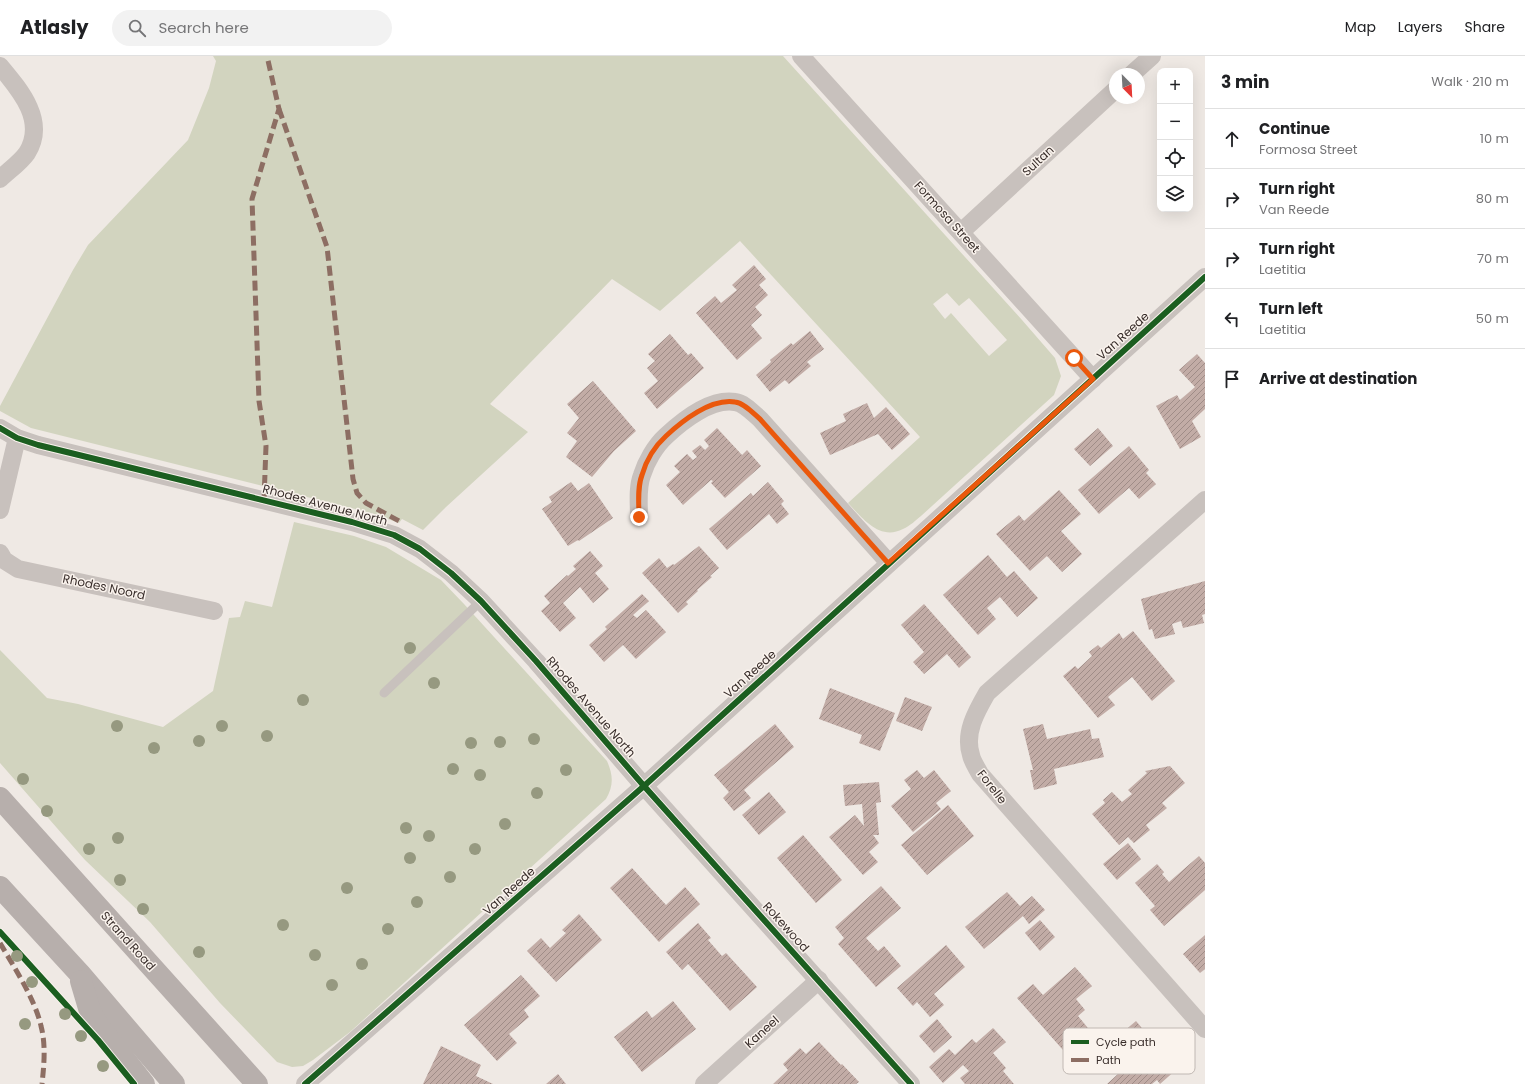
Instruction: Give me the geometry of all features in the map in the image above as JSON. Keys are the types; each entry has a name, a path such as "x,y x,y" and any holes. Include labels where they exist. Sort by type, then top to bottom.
{"main road":[{"name":"Strand Road","path":"0,798 257,1084"},
{"path":"0,887 80,974 174,1084"},
{"path":"80,974 89,1008 97,1024 144,1084"}],"street":[{"name":"Formosa Street","path":"801,56 1093,379"},
{"path":"0,66 22,94 30,109 34,125 33,140 26,154 0,179"},
{"name":"Sultan","path":"960,232 1109,95"},
{"name":"Van Reede","path":"305,1084 644,786 1205,277"},
{"path":"639,517 638,494 641,477 646,465 665,437 698,412 713,404 726,401 736,402 760,419 888,563"},
{"name":"Rhodes Avenue North","path":"0,428 17,438 38,445 352,522 394,535 420,549 451,573 481,601 536,661 644,786"},
{"path":"0,510 17,438"},
{"name":"Forelle","path":"1205,500 987,694 976,712 969,734 970,754 980,774 1205,1030"},
{"name":"Rhodes Noord","path":"0,553 4,560 18,569 214,612"},
{"name":"Rokewood","path":"644,786 911,1084"},
{"name":"Kaneel","path":"704,1084 819,980"}],"lane":[{"path":"384,693 481,601"}],"green space":[{"path":"213,56 783,56 1055,358 1061,376 1054,395 913,523 906,528 895,532 879,530 860,516 848,503 920,437 740,241 660,311 612,279 490,404 528,432 423,530 402,519 399,523 371,513 31,428 0,411 0,406 88,245 188,140 209,88 216,61","holes":["947,293 959,306 969,298 1007,340 989,356 951,313 945,319 933,304"]},
{"path":"294,522 354,536 386,547 441,580 607,761 612,780 609,794 606,799 350,1032 313,1060 303,1066 292,1067 277,1062 220,1003 150,922 85,860 0,763 0,650 47,698 78,704 163,727 213,691 229,618 240,617 245,601 272,607"}],"building":[{"path":"754,265 766,279 759,285 768,295 755,307 762,315 751,325 762,338 737,360 696,313 715,296 721,303 737,290 732,285"},
{"path":"810,331 824,349 807,362 811,366 789,384 785,380 770,392 756,375 771,362 770,360 791,343 793,345"},
{"path":"670,334 688,355 691,353 704,368 657,409 644,393 658,381 647,368 655,361 648,354"},
{"path":"1197,354 1205,363 1205,409 1192,421 1201,437 1180,449 1156,406 1177,395 1180,400 1195,387 1179,370"},
{"path":"593,381 636,431 614,451 592,477 566,457 577,441 567,433 579,418 567,404"},
{"path":"867,403 874,418 886,407 910,434 892,450 878,434 830,455 820,433 846,421 843,414"},
{"path":"717,428 742,455 747,450 761,466 725,498 711,483 713,481 711,480 683,505 666,485 680,472 674,466 687,454 693,460 697,457 692,451 700,445 705,450 709,446 704,440"},
{"path":"1098,428 1113,446 1090,466 1074,449"},
{"path":"1129,446 1149,470 1146,473 1156,484 1139,499 1129,488 1099,514 1078,490"},
{"path":"571,482 578,491 589,483 613,518 579,541 578,540 568,546 542,509 552,502 549,497"},
{"path":"768,482 784,501 781,504 789,514 777,524 769,514 727,550 709,529 751,493 753,496"},
{"path":"1059,490 1081,514 1061,531 1082,554 1062,572 1047,556 1030,571 996,534 1019,515 1024,521"},
{"path":"699,546 719,568 710,576 712,577 686,602 688,604 678,613 642,573 659,558 667,568 673,564 674,565"},
{"path":"590,551 603,566 595,573 609,589 593,603 580,587 563,603 576,618 560,632 541,611 550,603 544,596 567,575 568,576 576,569 573,566"},
{"path":"988,555 1007,577 1014,571 1038,598 1017,617 1000,597 987,608 996,619 978,635 943,595"},
{"path":"1205,581 1205,614 1202,615 1204,623 1183,628 1181,621 1172,624 1175,634 1155,639 1152,629 1149,630 1141,599"},
{"path":"642,594 649,601 633,615 637,618 646,610 666,632 636,659 623,645 604,662 589,645 607,629 605,627"},
{"path":"924,604 971,657 959,668 947,654 924,674 913,662 924,652 901,625"},
{"path":"1133,631 1175,681 1152,701 1132,677 1108,697 1115,705 1098,718 1063,676 1075,666 1078,669 1092,656 1089,652 1098,645 1101,648 1119,633 1123,639"},
{"path":"830,688 895,713 880,751 859,743 862,735 819,719"},
{"path":"905,697 932,707 922,731 896,721"},
{"path":"775,724 794,747 744,790 751,798 734,811 723,798 729,792 714,775"},
{"path":"1043,724 1047,739 1090,729 1092,739 1099,738 1104,757 1054,769 1057,784 1034,790 1030,770 1033,770 1023,729"},
{"path":"1170,766 1185,783 1162,803 1167,808 1146,825 1150,830 1134,843 1128,837 1119,845 1092,814 1105,803 1103,800 1112,792 1122,802 1132,794 1128,790 1147,773 1145,771"},
{"path":"917,770 924,778 934,770 951,791 936,803 941,809 913,832 891,806 911,789 904,780"},
{"path":"879,782 881,802 876,803 879,835 873,835 879,843 869,852 878,862 863,875 829,837 855,815 864,826 862,804 845,806 843,785"},
{"path":"769,792 786,812 759,835 742,815"},
{"path":"948,805 974,836 927,875 901,845"},
{"path":"803,835 842,880 816,903 777,858"},
{"path":"1128,843 1141,859 1117,880 1103,864"},
{"path":"1199,856 1205,863 1205,890 1164,926 1150,910 1155,906 1135,883 1157,864 1164,872 1162,874 1169,882"},
{"path":"632,868 666,905 685,887 700,904 659,942 610,888"},
{"path":"881,886 901,908 866,938 878,951 884,946 901,966 876,987 838,944 844,938 835,927"},
{"path":"1007,892 1020,906 1032,896 1045,910 1029,924 1023,916 984,949 965,927"},
{"path":"579,914 602,940 556,982 527,951 541,938 550,948 566,933 562,930"},
{"path":"1040,920 1055,937 1040,951 1025,933"},
{"path":"698,923 711,938 708,940 722,956 726,953 757,987 730,1011 688,964 682,970 666,952"},
{"path":"1205,935 1205,969 1200,973 1183,954"},
{"path":"946,945 965,967 934,994 944,1005 930,1017 917,1002 913,1006 897,988"},
{"path":"1075,967 1092,986 1076,999 1085,1010 1078,1016 1088,1028 1063,1028 1063,1050 1017,998 1033,984 1043,995"},
{"path":"521,975 540,996 524,1010 529,1017 509,1034 517,1043 497,1061 464,1025"},
{"path":"673,1001 696,1029 642,1072 614,1037 647,1011 652,1018"},
{"path":"937,1019 952,1037 934,1053 919,1036"},
{"path":"1136,1021 1142,1028 1128,1028"},
{"path":"993,1028 1006,1042 993,1053 1006,1068 1003,1071 1014,1084 965,1084 960,1078 969,1071 963,1065 943,1083 929,1067 949,1049 955,1055 972,1039 976,1043"},
{"path":"819,1042 859,1082 856,1084 773,1084 788,1070 783,1064 800,1048 806,1054"},
{"path":"441,1046 481,1065 476,1076 493,1084 423,1084"},
{"path":"558,1074 566,1084 546,1084"},
{"path":"1118,1074 1171,1074 1160,1084 1157,1080 1152,1084 1107,1084"}],"marked path":[{"path":"264,500 266,446 259,401 252,199 279,109 267,56"},
{"path":"279,109 327,247 353,479 357,493 366,503 399,521"},
{"path":"0,943 24,983 38,1016 43,1033 44,1048 42,1084"}],"cycle path":[{"path":"305,1084 644,786 1205,277"},
{"path":"0,428 17,438 38,445 352,522 394,535 420,549 451,573 481,601 536,661 644,786 911,1084"},
{"path":"0,932 98,1040 134,1084"}],"route":[{"path":"639,517 638,494 641,477 655,450 665,437 698,412 713,404 726,401 736,402 760,419 888,563 1093,379 1074,358"}]}
